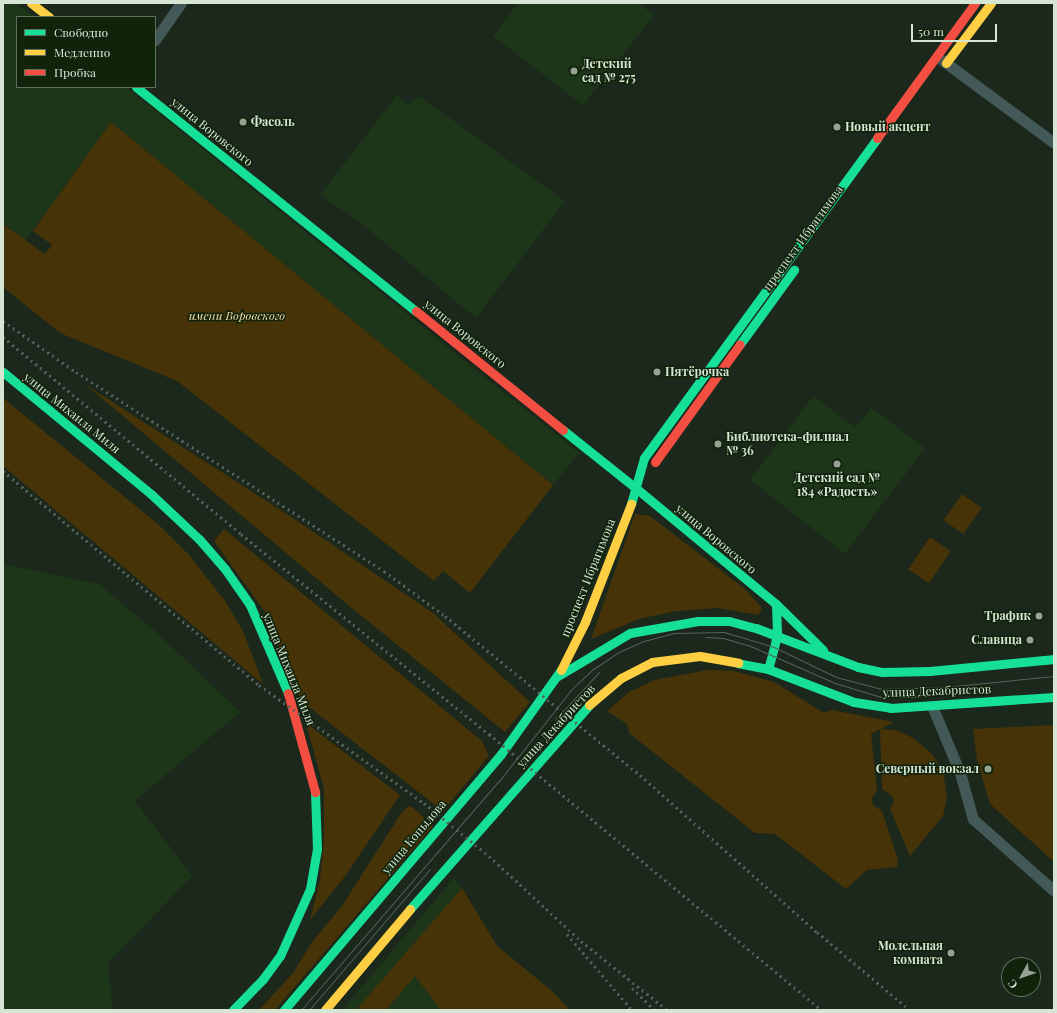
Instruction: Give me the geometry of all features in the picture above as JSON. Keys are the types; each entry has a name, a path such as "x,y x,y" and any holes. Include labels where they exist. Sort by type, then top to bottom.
{"main road":[{"path":"31,3 48,16"},
{"name":"проспект Ибрагимова","path":"558,676 585,622 637,489 644,458 664,426 975,3"},
{"path":"939,73 991,3"},
{"name":"улица Воровского","path":"137,88 637,489 776,604 827,654"},
{"name":"проспект Ибрагимова","path":"637,489 801,261"},
{"name":"улица Михаила Миля","path":"3,372 163,504 199,539 225,569 253,612 295,710 314,780 318,812 317,849 310,889 280,956 233,1010"},
{"path":"768,669 777,636 776,604"},
{"name":"улица Декабристов","path":"558,676 606,645 630,633 664,625 729,621 777,636 858,667 882,672 930,671 1054,659"},
{"name":"улица Декабристов","path":"325,1010 439,874 596,697 621,678 652,662 700,656 768,669 854,702 891,708 1054,697"},
{"name":"улица Копылова","path":"284,1010 501,754 558,676"},
{"path":"237,1010 242,1001"}],"street":[{"path":"156,39 181,3"},
{"path":"936,56 1054,143"},
{"path":"932,706 960,773 973,819 1054,891"}],"shaded area":[{"path":"3,3 16,3 34,16 16,16 16,88 127,88 579,453 553,485 111,122 26,240 3,223"},
{"name":"Детский сад № 275","path":"518,3 638,3 654,15 583,105 493,36"},
{"path":"397,95 408,105 419,96 565,201 476,318 357,220 320,195"},
{"name":"Детский сад № 184 «Радость»","path":"813,396 855,427 872,408 925,448 845,554 750,480"},
{"path":"3,564 99,584 157,633 240,712 135,801 192,876 109,962 112,1010 3,1010"},
{"path":"454,878 462,888 497,946 552,991 570,1010 342,1010"}],"green space":[{"name":"имени Воровского","path":"111,122 553,485 470,593 443,571 434,581 177,381 60,333 3,287 3,224 45,254 52,245 33,231"},
{"path":"86,385 293,518 433,613 530,702 505,732 348,605"},
{"path":"3,398 158,524 190,556 225,601 243,631 263,684 3,466"},
{"path":"962,494 982,508 963,534 944,520"},
{"path":"635,514 650,516 745,589 762,608 758,615 718,608 677,611 639,619 591,639"},
{"path":"224,529 482,741 489,756 443,811 301,701 265,612 214,541"},
{"path":"930,537 951,551 929,583 908,569"},
{"path":"707,670 734,671 774,682 824,713 832,710 894,722 881,729 896,730 913,738 931,753 943,770 947,797 943,816 910,856 890,809 894,802 892,796 882,789 880,729 871,734 877,791 872,798 873,805 882,811 898,860 897,867 867,870 846,889 775,834 755,833 629,733 627,724 607,711 629,692 655,680"},
{"path":"306,723 400,795 346,875 310,920 320,880 324,839 324,789"},
{"path":"1054,725 1054,862 990,804 977,760 973,729"},
{"path":"411,806 433,826 275,1010 259,1010 293,973 312,942 342,906 400,815 406,808"},
{"path":"462,888 497,946 552,991 570,1010 441,1010 415,976 386,1010 356,1010"}],"tram line":[{"path":"301,1010 499,781 572,689 592,670 619,652 644,641 674,633 724,632 774,647 836,677 881,689 945,687 1054,676"},
{"path":"705,637 723,638 748,645 835,683 881,697 914,697 976,690"},
{"path":"555,720 599,672"},
{"path":"309,1010 430,869"}],"railway":[{"path":"3,321 76,372 384,571 445,616 640,775 817,932 910,1010"},
{"path":"3,337 241,534 489,734 822,1010"},
{"path":"3,471 259,685 424,803 489,856 581,941 667,1010"},
{"path":"567,934 632,1010"},
{"path":"632,988 655,1010"}],"traffic: fast":[{"path":"137,88 416,311"},
{"path":"631,504 644,458 877,138"},
{"path":"740,344 794,270"},
{"path":"3,372 151,494 199,539 225,569 250,605 288,693"},
{"path":"563,430 637,489"},
{"path":"637,489 776,604 777,636 768,669 738,663"},
{"path":"776,604 823,650"},
{"path":"558,676 630,633 698,621 729,621 756,628 858,667 882,672 930,671 1054,659"},
{"path":"768,669 854,702 891,708 1054,697"},
{"path":"284,1010 501,754 561,670"},
{"path":"410,909 589,705"},
{"path":"233,1010 263,979 280,956 310,889 317,849 315,792"}],"traffic: slow":[{"path":"31,3 48,16"},
{"path":"946,63 991,3"},
{"path":"561,670 585,622 631,504"},
{"path":"589,705 621,678 652,662 700,656 738,663"},
{"path":"325,1010 410,909"}],"traffic: jam":[{"path":"877,138 975,3"},
{"path":"416,311 563,430"},
{"path":"655,462 740,344"},
{"path":"288,693 315,792"}],"place":[{"name":"Детский сад № 275","path":"574,71"},
{"name":"Фасоль","path":"243,122"},
{"name":"Новый акцент","path":"837,127"},
{"name":"Пятёрочка","path":"657,372"},
{"name":"Библиотека-филиал № 36","path":"718,444"},
{"name":"Детский сад № 184 «Радость»","path":"837,464"},
{"name":"Трафик","path":"1039,616"},
{"name":"Славица","path":"1030,640"},
{"name":"Северный вокзал","path":"988,769"},
{"name":"Молельная комната","path":"951,953"}]}
